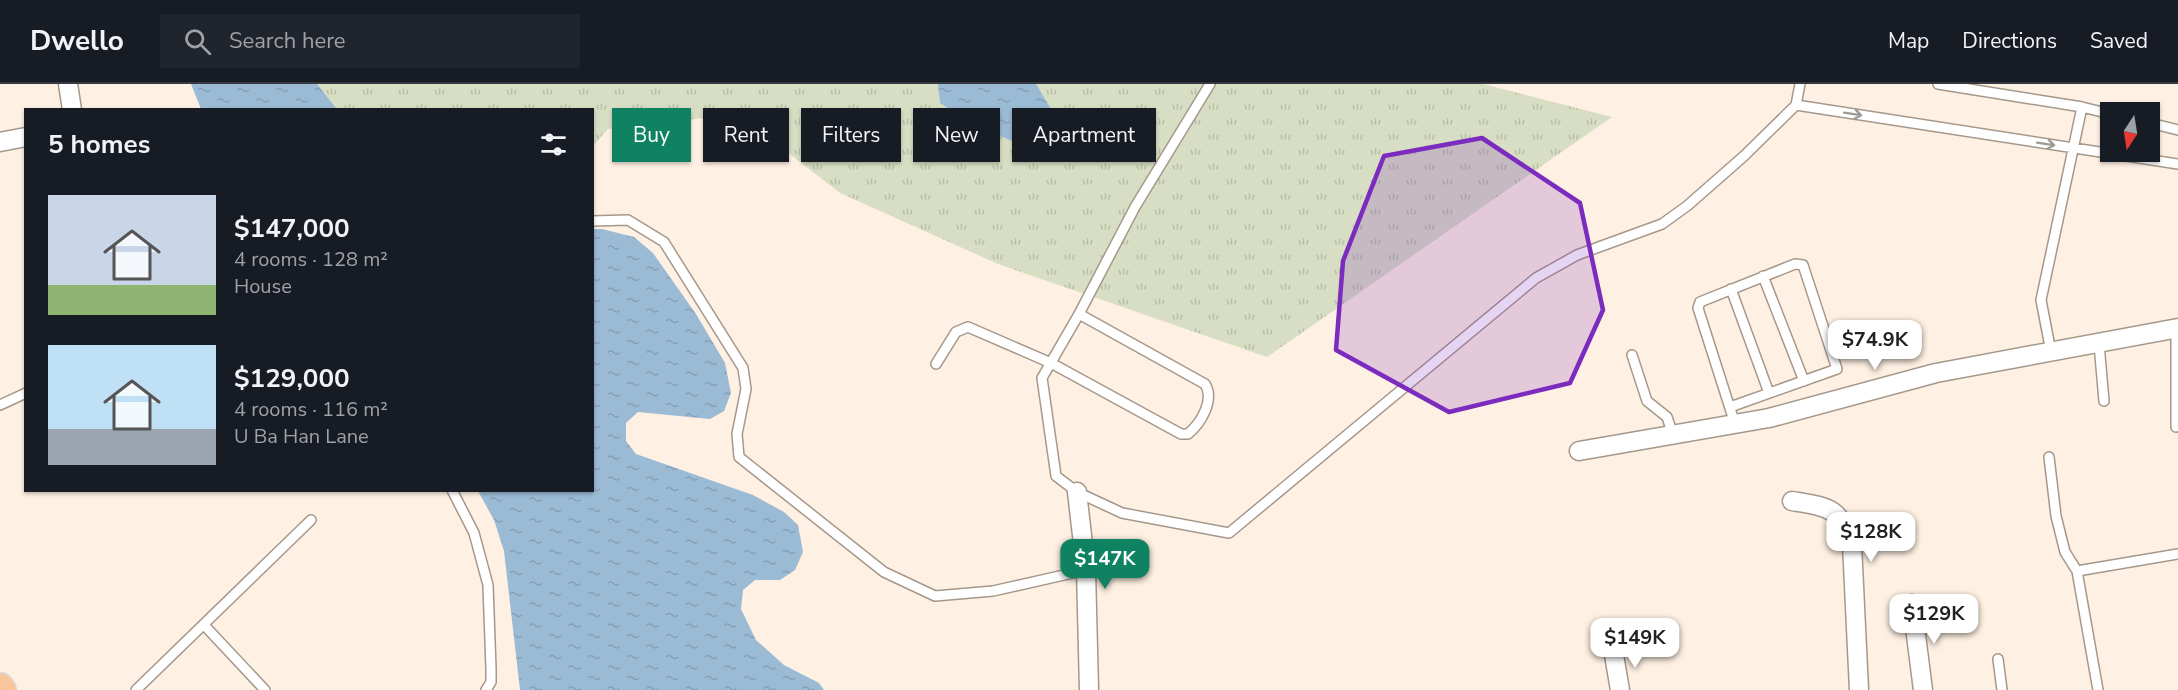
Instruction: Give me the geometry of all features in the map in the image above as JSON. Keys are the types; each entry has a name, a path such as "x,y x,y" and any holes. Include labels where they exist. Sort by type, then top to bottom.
{"street":[{"path":"68,84 72,108"},
{"path":"0,142 24,137"},
{"path":"1579,451 1673,435 1732,416 1768,418 1936,373 2177,328"},
{"path":"1077,492 1086,570 1089,690"},
{"path":"1792,501 1814,504 1833,511 1845,524 1852,544 1859,690"},
{"path":"1912,604 1923,690"},
{"path":"1614,655 1620,690"}],"lane":[{"path":"1210,84 1135,207 1079,314 1042,378 1056,476 1077,492 1122,513 1229,533 1536,278 1577,255 1662,224 1687,206 1796,105 1800,84"},
{"path":"1938,84 2100,112"},
{"path":"1796,105 2178,164"},
{"path":"2051,352 2041,300 2082,107"},
{"path":"2160,126 2178,130"},
{"path":"594,221 628,220 664,242 743,368 746,389 737,434 739,456 884,572 935,596 993,591 1086,570"},
{"path":"1795,264 1803,265 1837,369 1769,393 1732,416 1698,308 1700,302 1763,276 1795,264"},
{"path":"1763,276 1804,381"},
{"path":"1731,290 1769,393"},
{"path":"936,364 956,332 968,327 1051,363 1181,434 1188,434 1194,429 1210,400 1205,384 1079,314"},
{"path":"2176,427 2177,328"},
{"path":"2099,344 2104,401"},
{"path":"1632,355 1647,402 1667,417 1673,435"},
{"path":"0,405 24,394"},
{"path":"2049,457 2058,525 2065,552 2078,571 2098,690"},
{"path":"453,492 474,533 488,585 491,682 486,690"},
{"path":"136,690 311,520"},
{"path":"2078,571 2178,554"},
{"path":"204,625 265,690"},
{"path":"1998,658 2002,690"}],"highlighted area":[{"path":"1482,138 1580,203 1603,310 1570,383 1449,412 1336,350 1343,261 1384,156"}],"green space":[{"path":"317,84 1483,84 1612,117 1267,357 998,264 840,193 789,154 789,108 703,108 703,118 691,119 691,108 612,108 612,129 608,129 594,145 594,108 336,108"}],"water":[{"path":"191,84 317,84 336,108 201,108"},
{"path":"938,84 1036,84 1050,108 1012,108 1012,141 1000,136 1000,108 948,108 940,103"},
{"path":"594,229 634,237 653,253 696,314 725,363 731,393 724,411 710,419 638,412 626,423 626,441 636,454 753,495 784,512 798,525 803,552 795,570 780,580 755,580 743,590 741,609 756,640 784,665 819,683 824,690 520,690 504,551 494,520 479,492 594,492"}]}
